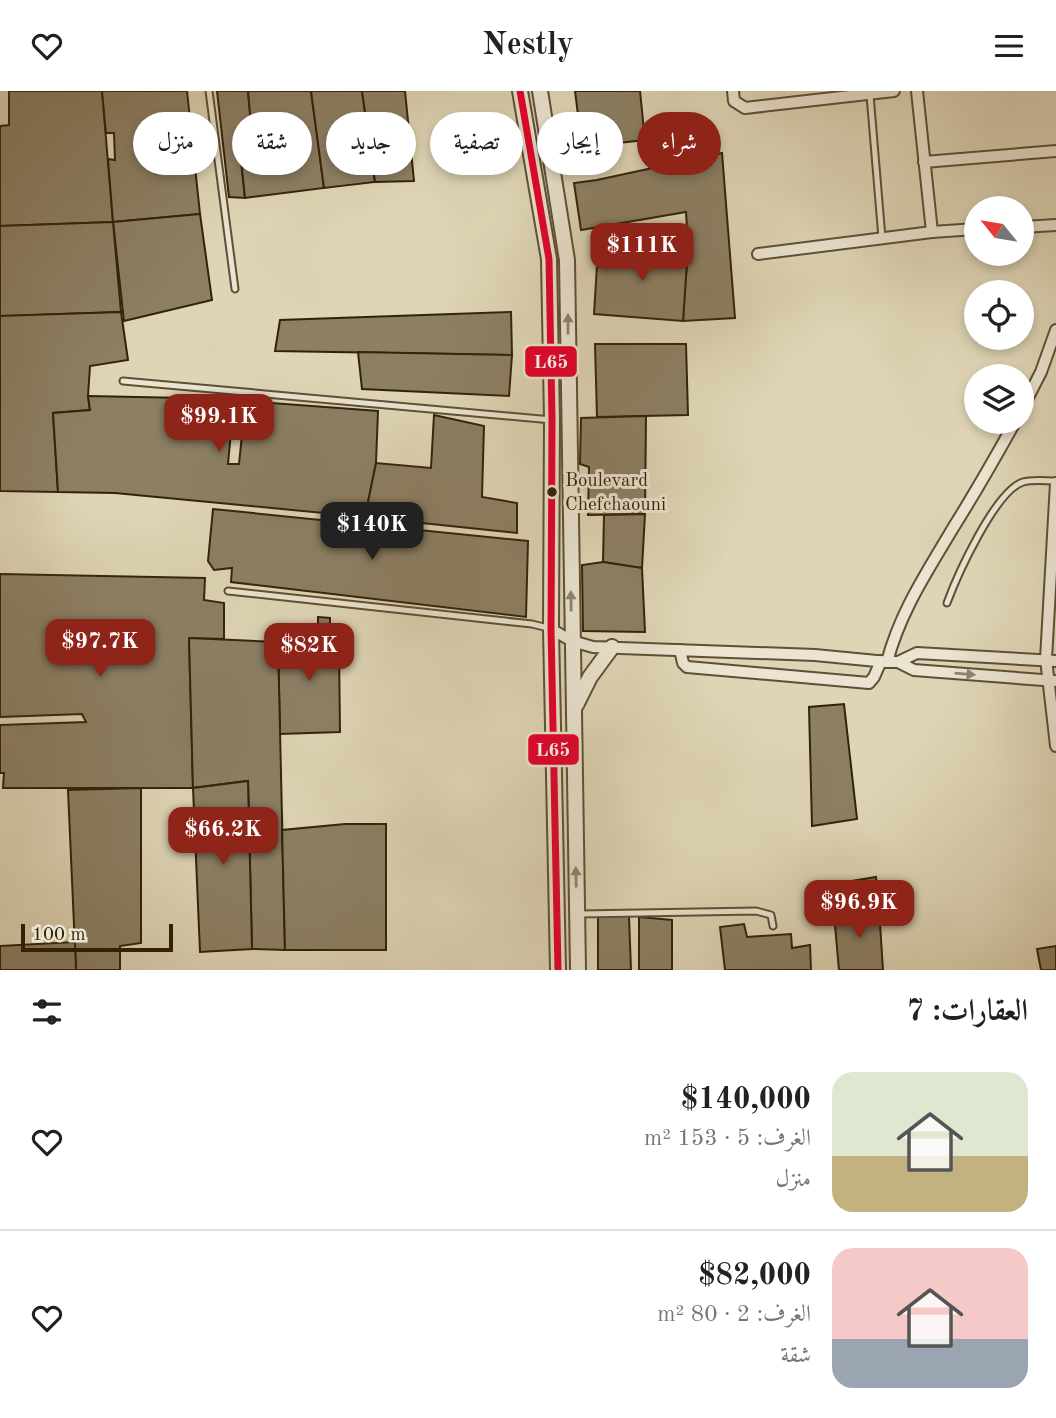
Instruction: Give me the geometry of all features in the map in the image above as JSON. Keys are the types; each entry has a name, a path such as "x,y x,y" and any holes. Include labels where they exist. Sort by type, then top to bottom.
{"street":[{"path":"520,91 549,259 552,420 551,629 558,970"},
{"path":"540,91 567,260 578,970"},
{"path":"733,91 734,101 745,108 894,91"},
{"path":"917,91 932,232"},
{"path":"924,162 1056,151"},
{"path":"1034,226 1056,225"},
{"path":"758,254 964,230"},
{"path":"1034,386 1056,330"},
{"path":"889,662 898,627 910,600 1008,434"},
{"path":"1056,482 1051,660 1056,746"},
{"path":"551,629 572,641 593,647 815,655 889,662 914,670 1052,681"},
{"path":"574,709 590,677 612,647"},
{"path":"680,650 683,663 687,667 869,683 889,662 917,653 1051,660"},
{"path":"555,823 575,822"}],"lane":[{"path":"209,91 235,289"},
{"path":"874,93 882,238"},
{"path":"123,381 552,420"},
{"path":"947,603 970,548 990,516 1014,487 1024,481 1056,482"},
{"path":"228,591 532,624 551,629"},
{"path":"576,914 756,911 771,915 773,926"}],"building":[{"path":"9,91 102,91 113,222 0,226 0,126 9,125"},
{"path":"102,91 187,91 189,112 133,112 133,175 196,175 200,214 113,222 108,159 115,160 114,133 106,133"},
{"path":"217,91 248,91 250,112 232,112 232,175 243,175 245,198 229,197"},
{"path":"248,91 311,91 324,188 245,198 243,175 312,175 312,112 250,112"},
{"path":"311,91 362,91 365,112 326,112 326,175 374,175 375,182 324,188"},
{"path":"362,91 405,91 407,112 365,112"},
{"path":"575,91 640,91 642,112 637,112 637,141 623,142 623,112 578,112"},
{"path":"721,153 735,318 683,321 688,247 686,212 581,230 574,183 637,171 637,175 721,175"},
{"path":"374,175 413,175 414,181 375,182"},
{"path":"200,214 212,300 124,321 113,222"},
{"path":"113,222 121,312 0,316 0,226"},
{"path":"688,247 683,321 594,314 598,249"},
{"path":"121,312 128,360 90,366 90,410 53,413 58,492 0,491 0,316"},
{"path":"511,312 512,355 275,351 280,320"},
{"path":"595,344 686,344 688,415 597,417"},
{"path":"358,352 512,355 509,396 362,389"},
{"path":"88,396 234,399 228,464 239,464 243,425 267,425 272,403 378,411 376,463 365,517 115,493 58,492 53,413 90,410"},
{"path":"434,415 484,426 482,497 517,503 517,533 365,517 376,463 431,468"},
{"path":"646,416 645,514 588,515 589,467 580,464 581,418"},
{"path":"213,509 528,541 526,617 231,582 232,568 214,570 208,561"},
{"path":"645,514 642,568 603,562 604,515"},
{"path":"603,562 642,568 645,632 583,631 582,565"},
{"path":"0,574 205,578 204,600 224,603 224,639 189,638 193,788 3,788 4,773 0,773 0,725 86,722 82,714 0,717"},
{"path":"318,617 330,618 330,651 339,649 340,732 280,734 280,635 318,634"},
{"path":"189,638 278,642 285,950 252,949 248,781 193,788"},
{"path":"844,704 857,819 812,826 809,707"},
{"path":"248,781 252,949 200,952 193,788"},
{"path":"141,788 141,943 120,946 120,970 76,970 68,790"},
{"path":"345,824 386,824 386,950 285,950 282,830"},
{"path":"876,877 879,908 822,914 821,886"},
{"path":"879,908 883,970 839,970 834,914"},
{"path":"598,916 629,916 631,970 598,970"},
{"path":"639,917 672,920 672,970 639,970"},
{"path":"744,924 747,937 791,934 792,948 810,945 811,970 725,970 720,927"},
{"path":"75,942 76,970 0,970 0,946"},
{"path":"1056,946 1056,970 1041,970 1037,949"}],"transit line":[{"name":"L65","path":"520,91 549,259 552,420 551,629 558,970"}],"place":[{"name":"Boulevard Chefchaouni","path":"552,492"}]}
